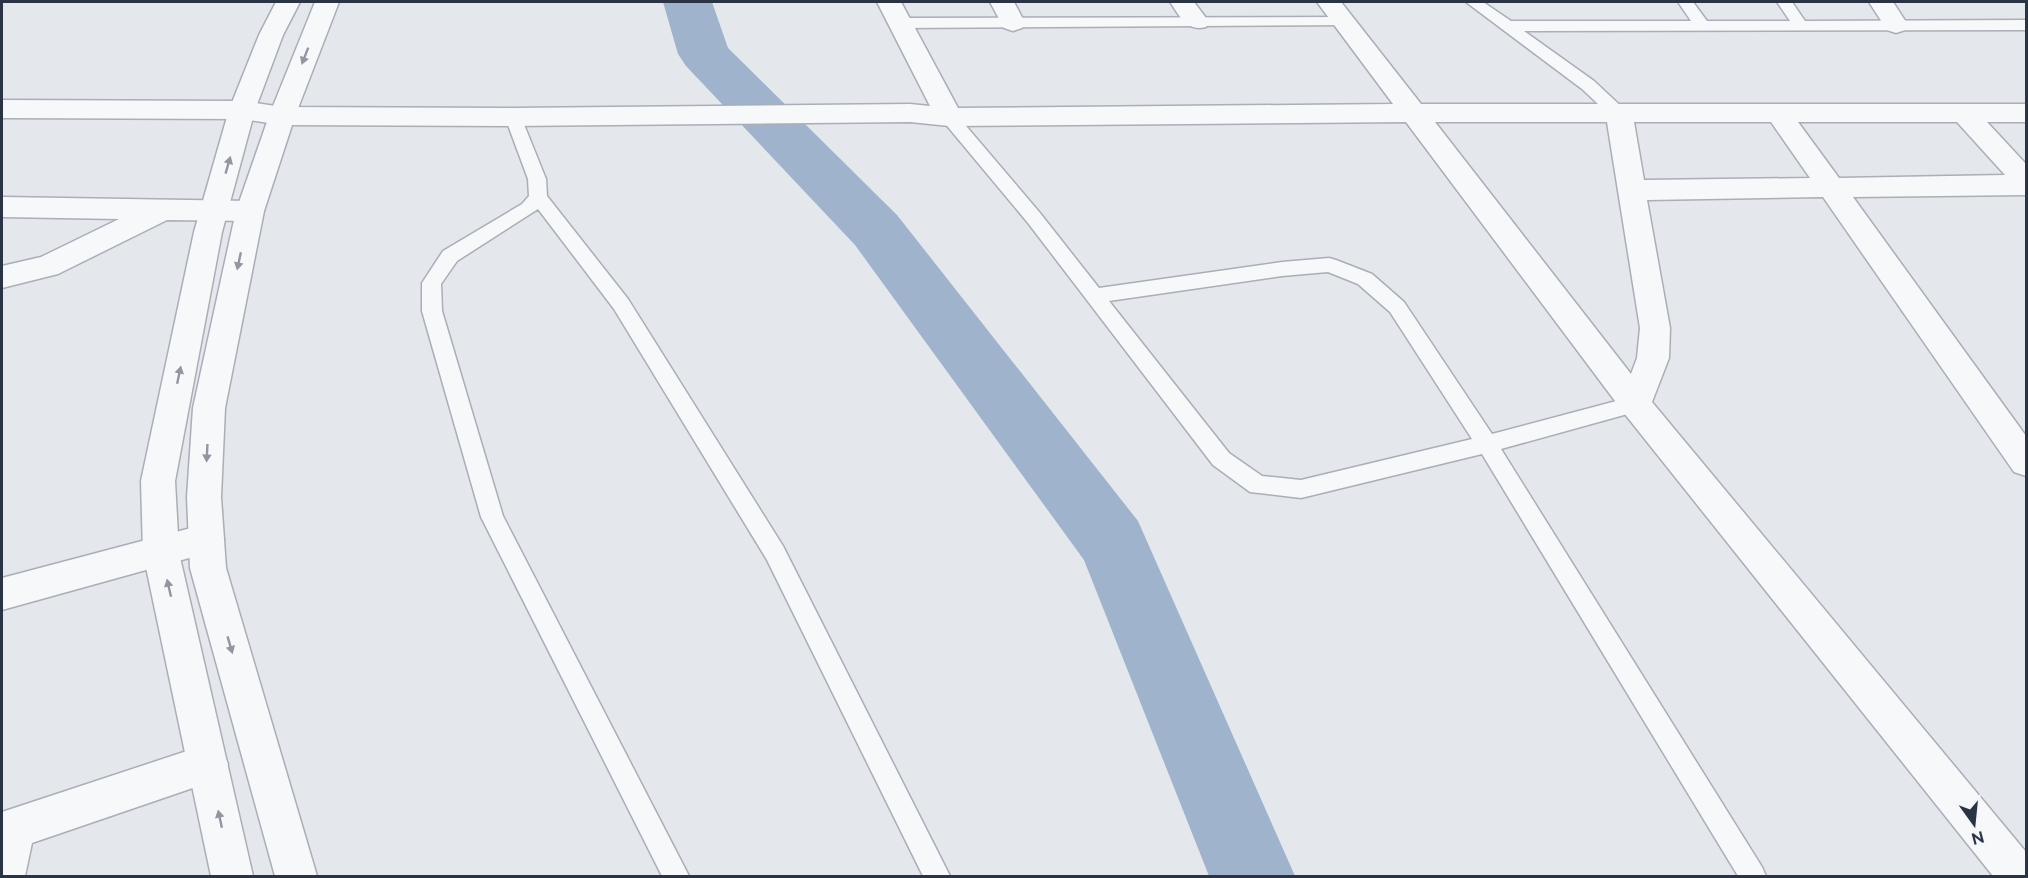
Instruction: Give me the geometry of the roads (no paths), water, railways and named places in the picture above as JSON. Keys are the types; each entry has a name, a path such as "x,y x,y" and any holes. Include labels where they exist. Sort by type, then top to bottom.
{"street":[{"path":"232,876 161,553 158,481 214,211 242,110 271,35 288,2"},
{"path":"296,876 208,568 204,497 209,408 250,211 282,116 327,2"},
{"path":"1002,2 1013,23"},
{"path":"1182,2 1197,22"},
{"path":"1881,2 1896,25"},
{"path":"1336,12 1635,404 2019,876"},
{"path":"895,13 949,117"},
{"path":"2,109 242,110 282,116 513,117 910,113 949,117 1413,113 2026,113"},
{"path":"1619,114 1655,328 1653,358 1635,404"},
{"path":"1779,114 2026,462"},
{"path":"1965,114 2026,183"},
{"path":"1632,190 1832,189 2026,183"},
{"path":"2,207 250,211"},
{"path":"2,277 48,266 164,210"},
{"path":"2,594 161,553 206,538"},
{"path":"4,876 8,830 208,764"}],"lane":[{"path":"1474,2 1588,85 1619,114"},
{"path":"1685,2 1703,27"},
{"path":"1785,2 1801,26"},
{"path":"895,13 1013,23 1197,22 1336,12"},
{"path":"1510,26 2026,25"},
{"path":"513,117 537,179 538,197 621,304 776,553 937,876"},
{"path":"949,117 1034,218 1221,459 1258,485 1301,489 1487,444 1635,404"},
{"path":"538,197 528,209 450,256 431,283 432,311 492,517 676,876"},
{"path":"1094,296 1282,269 1329,265 1365,279 1397,307 1487,444 1753,876"}],"waterway":[{"path":"688,2 704,54 876,230 1113,543 1252,876"}]}
